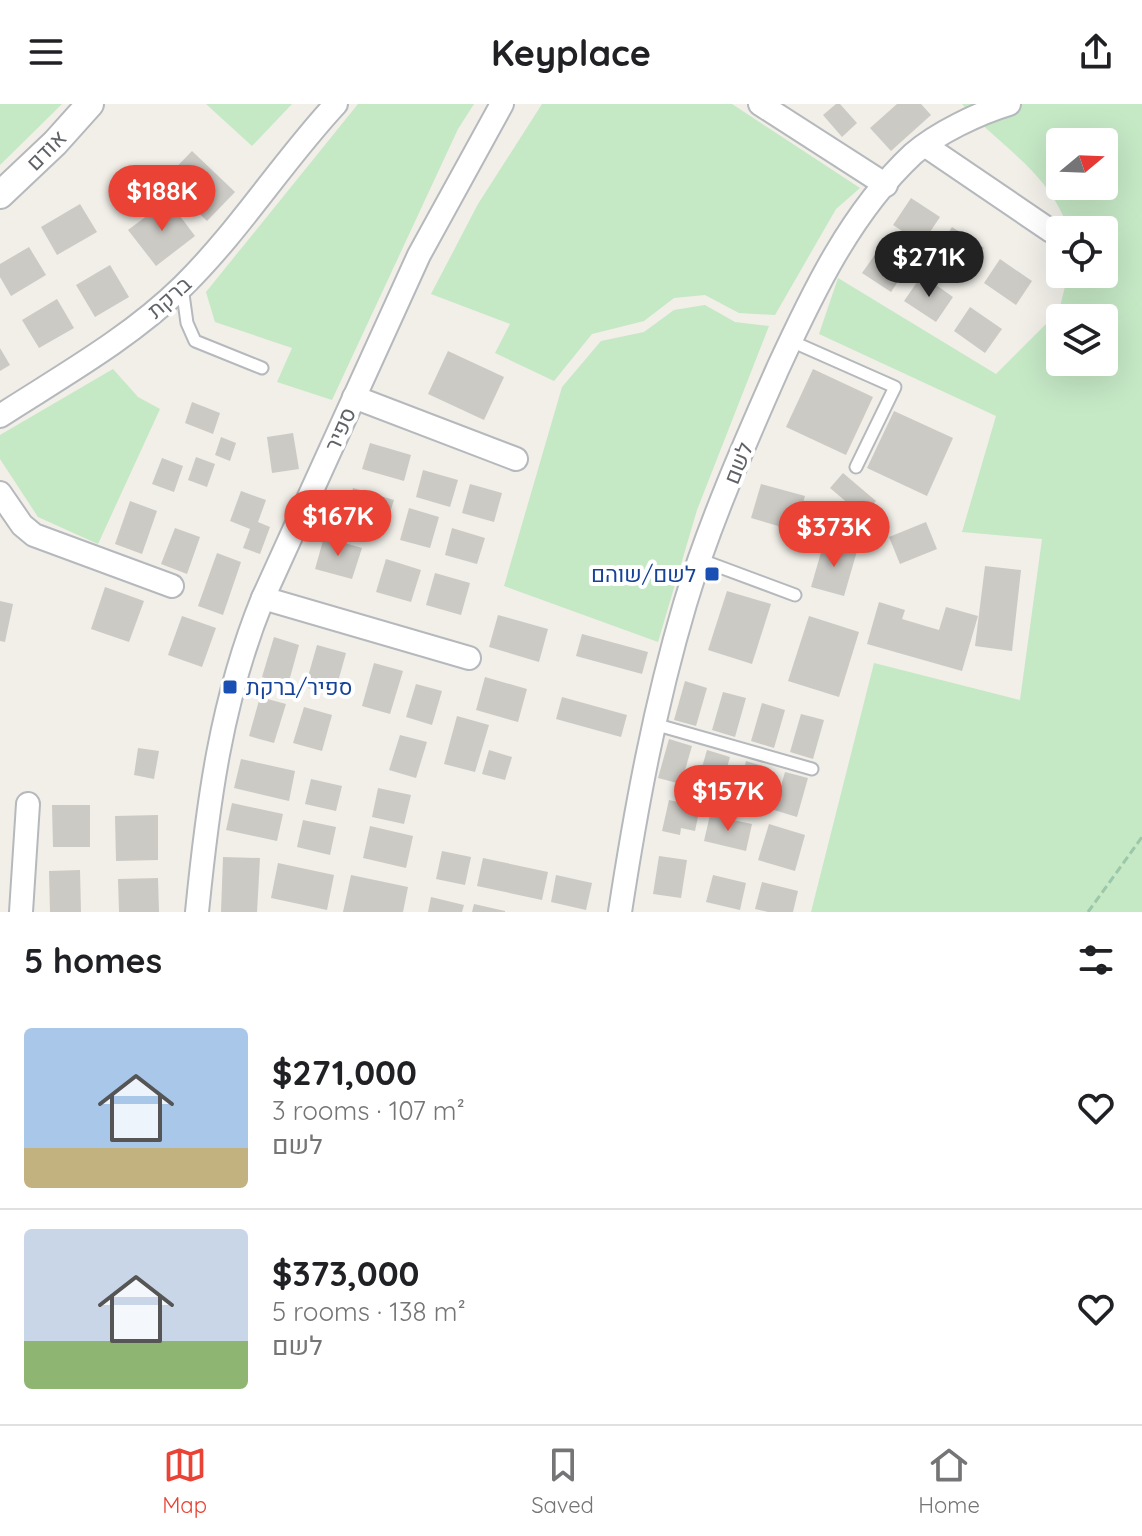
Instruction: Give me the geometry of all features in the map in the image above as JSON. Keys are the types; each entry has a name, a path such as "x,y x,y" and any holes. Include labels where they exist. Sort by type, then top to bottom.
{"street":[{"name":"אודם","path":"0,195 55,143 90,104"},
{"name":"ברקת","path":"0,416 106,348 182,287 248,213 336,104"},
{"name":"ספיר","path":"197,912 206,819 219,746 242,652 263,598 419,255 502,104"},
{"path":"760,104 886,185"},
{"name":"לשם","path":"620,912 638,797 686,602 740,456 791,341 839,247 914,154 958,125 1009,104"},
{"path":"926,146 1046,228"},
{"path":"354,397 516,459"},
{"path":"0,493 22,525 34,535 172,586"},
{"path":"263,598 469,658"},
{"path":"21,912 28,804"}],"lane":[{"path":"182,287 187,323 195,341 262,368"},
{"path":"791,341 895,387 856,467"},
{"path":"701,560 795,595"},
{"path":"654,724 812,769"}],"path":[{"path":"1088,912 1142,837"}],"green space":[{"path":"0,104 62,104 0,165"},
{"path":"206,104 292,104 252,146"},
{"path":"358,104 474,104 458,129 332,400 277,382 292,348 215,322 206,292"},
{"path":"542,104 732,104 860,188 836,209 775,315 739,313 705,295 674,298 644,321 592,334 554,381 495,353 510,324 431,294 478,204"},
{"path":"962,104 1142,104 1142,912 811,912 874,663 1020,700 1042,539 962,532 996,416 819,334 838,278 996,374 1046,324 1046,376 1118,376 1118,304 1061,304 1065,288 1118,288 1118,216 1063,216 1054,200 1118,200 1118,128 1046,128 1046,188 1023,161"},
{"path":"705,305 735,322 769,326 697,510 658,642 504,586 562,387 601,341 644,332 674,310"},
{"path":"113,369 138,397 160,409 98,544 38,517 0,459 0,435"}],"building":[{"path":"840,104 857,123 842,137 823,115"},
{"path":"897,104 921,104 931,115 891,151 870,128"},
{"path":"192,151 235,192 207,221 164,180"},
{"path":"911,198 940,217 922,244 893,225"},
{"path":"168,200 195,236 156,266 128,230"},
{"path":"80,204 97,232 57,255 41,227"},
{"path":"952,227 984,248 966,274 935,253"},
{"path":"881,246 909,265 891,292 862,273"},
{"path":"29,247 46,275 11,296 0,277 0,264"},
{"path":"1000,259 1032,281 1016,305 984,283"},
{"path":"110,265 129,297 95,317 76,285"},
{"path":"922,275 953,297 936,322 904,301"},
{"path":"57,299 74,328 39,348 22,320"},
{"path":"970,307 1002,329 985,353 954,331"},
{"path":"0,348 10,365 0,371"},
{"path":"448,351 504,377 484,420 428,394"},
{"path":"813,369 873,397 846,455 786,427"},
{"path":"192,402 220,413 213,434 185,423"},
{"path":"894,411 953,438 927,496 867,468"},
{"path":"293,433 299,469 272,473 267,437"},
{"path":"221,437 236,443 230,461 215,455"},
{"path":"370,443 411,455 404,481 362,469"},
{"path":"196,457 215,464 207,487 188,480"},
{"path":"162,458 183,466 174,492 152,484"},
{"path":"423,470 458,480 450,507 416,497"},
{"path":"843,473 876,501 863,516 830,488"},
{"path":"470,484 502,493 494,522 462,513"},
{"path":"761,484 805,496 795,531 751,518"},
{"path":"353,488 394,500 385,528 345,517"},
{"path":"241,491 266,500 258,522 270,527 260,554 243,548 250,529 230,521"},
{"path":"130,501 157,511 142,554 115,544"},
{"path":"409,508 439,517 430,548 400,540"},
{"path":"926,522 937,549 900,564 889,537"},
{"path":"175,528 200,537 187,574 161,564"},
{"path":"452,528 485,538 477,564 445,555"},
{"path":"324,537 362,548 352,579 315,569"},
{"path":"824,542 857,551 844,596 811,587"},
{"path":"217,553 241,562 223,615 198,606"},
{"path":"386,559 421,570 411,602 376,592"},
{"path":"985,566 1021,570 1012,651 975,646"},
{"path":"435,573 470,583 461,615 426,605"},
{"path":"105,587 144,601 129,642 91,629"},
{"path":"727,591 771,604 752,664 708,650"},
{"path":"0,601 13,604 5,642 0,641"},
{"path":"879,602 905,610 902,619 939,630 946,607 978,616 962,671 867,644"},
{"path":"498,615 548,629 539,662 489,647"},
{"path":"182,616 216,628 202,667 168,655"},
{"path":"809,616 859,632 839,697 788,681"},
{"path":"582,634 648,652 642,674 576,656"},
{"path":"274,637 299,645 288,685 262,677"},
{"path":"317,645 346,653 334,696 305,687"},
{"path":"374,663 403,671 390,714 362,706"},
{"path":"485,677 527,689 518,722 476,710"},
{"path":"685,681 707,688 696,726 674,720"},
{"path":"416,684 442,691 432,725 406,717"},
{"path":"723,692 746,698 735,737 712,730"},
{"path":"260,697 286,704 274,743 249,736"},
{"path":"562,697 627,715 621,737 556,719"},
{"path":"762,703 785,710 774,748 751,741"},
{"path":"304,707 332,715 322,751 293,743"},
{"path":"801,714 824,720 813,759 790,752"},
{"path":"457,716 489,725 475,772 444,764"},
{"path":"400,735 427,742 416,778 389,770"},
{"path":"669,739 692,746 681,784 658,778"},
{"path":"138,748 159,751 154,779 134,775"},
{"path":"489,750 512,757 505,780 482,774"},
{"path":"707,750 730,757 719,795 696,788"},
{"path":"241,759 295,771 289,801 234,788"},
{"path":"746,761 769,768 758,806 736,800"},
{"path":"785,772 808,778 797,817 774,810"},
{"path":"311,779 342,786 336,811 305,804"},
{"path":"378,788 411,795 404,824 372,817"},
{"path":"669,800 700,807 695,831 681,828 680,835 662,831"},
{"path":"232,803 283,814 277,841 226,830"},
{"path":"52,805 90,805 90,847 53,847"},
{"path":"158,815 158,860 116,861 115,816"},
{"path":"710,815 752,824 746,851 704,841"},
{"path":"303,820 336,827 330,855 297,847"},
{"path":"769,824 805,835 795,871 758,860"},
{"path":"370,826 413,836 406,868 363,858"},
{"path":"442,851 471,857 465,885 436,879"},
{"path":"659,856 687,860 681,898 653,894"},
{"path":"223,857 260,858 257,912 221,912"},
{"path":"483,858 548,872 542,900 477,886"},
{"path":"278,863 334,875 327,910 271,898"},
{"path":"80,870 81,912 50,912 49,871"},
{"path":"351,875 408,887 403,912 343,912"},
{"path":"556,875 592,883 586,910 551,902"},
{"path":"713,875 746,883 740,910 706,902"},
{"path":"158,878 159,912 119,912 118,879"},
{"path":"762,882 798,891 793,912 755,909"},
{"path":"431,897 464,905 462,912 428,912"},
{"path":"474,904 505,911 505,912 472,912"}],"place":[{"name":"לשם/שוהם","path":"712,574"},
{"name":"ספיר/ברקת","path":"230,687"}]}
